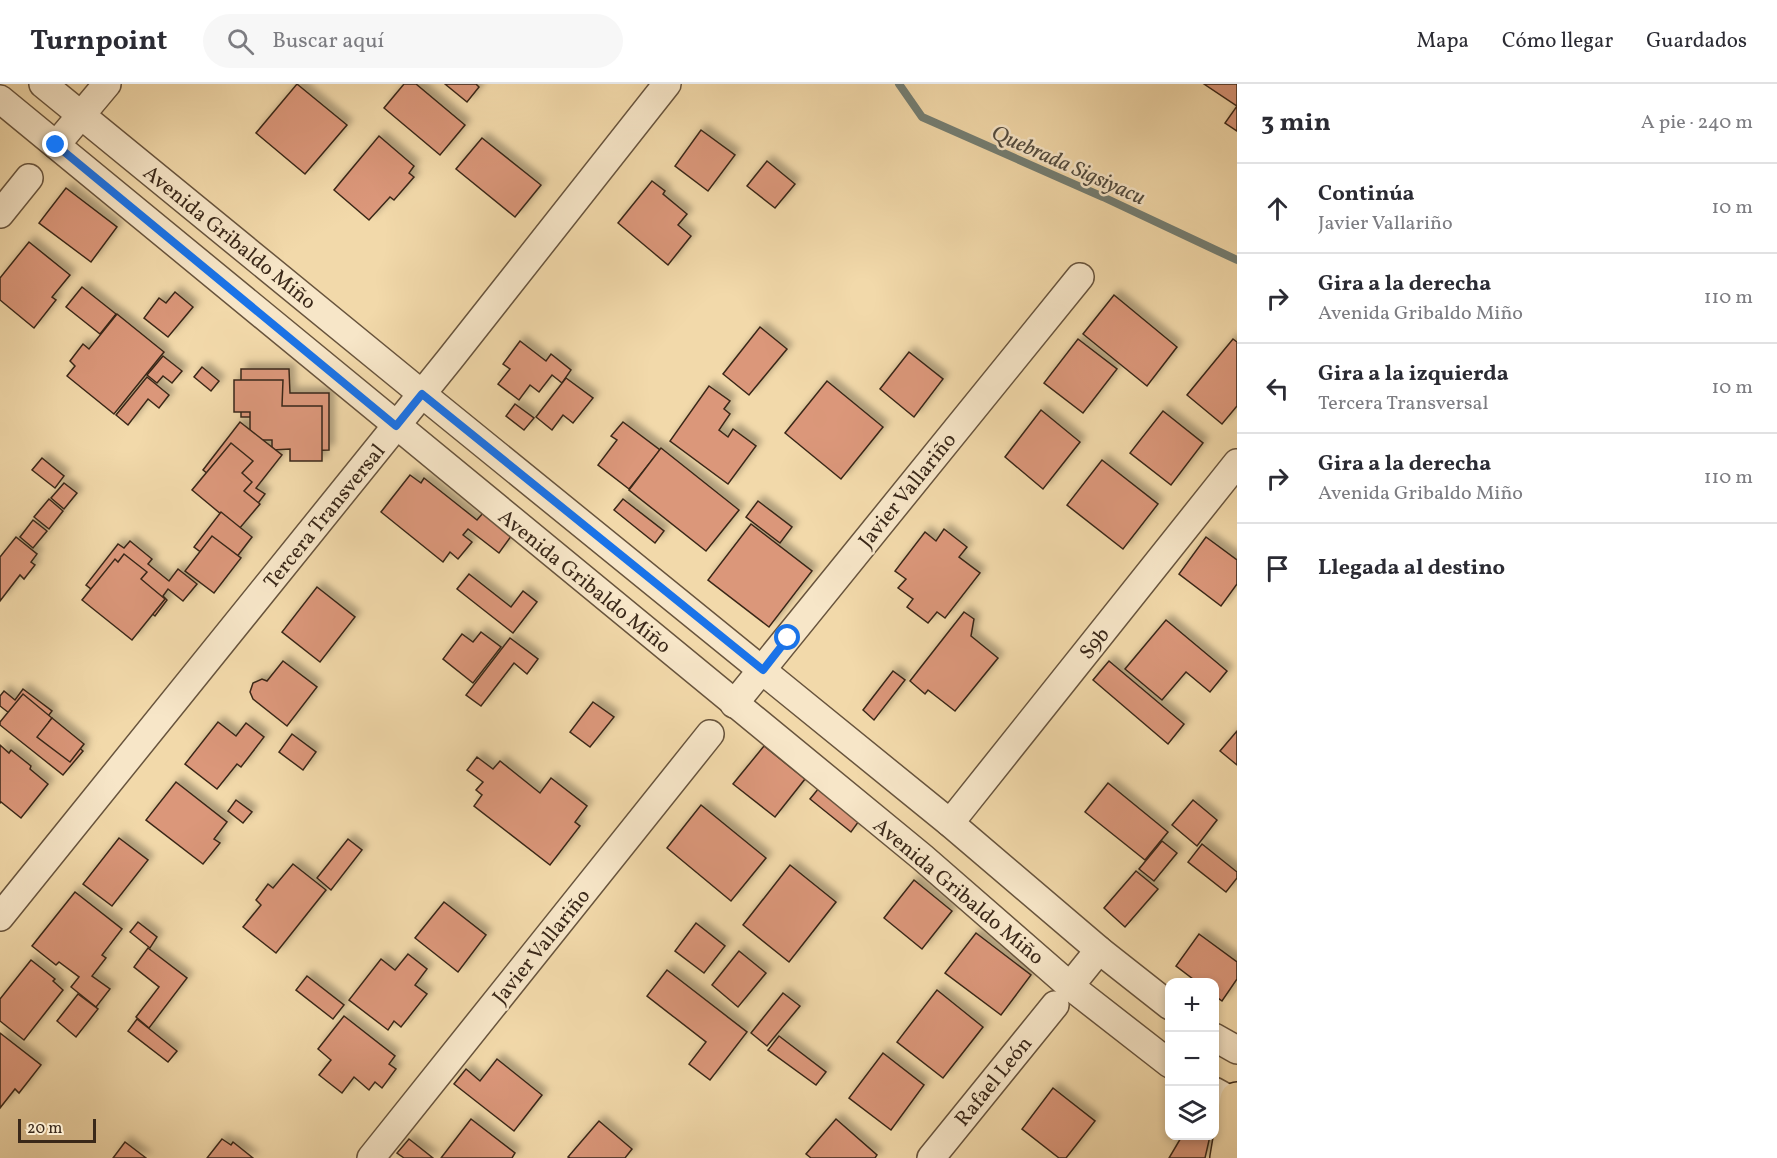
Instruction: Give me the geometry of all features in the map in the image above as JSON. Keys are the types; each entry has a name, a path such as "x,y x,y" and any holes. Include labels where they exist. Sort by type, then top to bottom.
{"main road":[{"path":"1227,1158 1229,1098"}],"street":[{"name":"Avenida Gribaldo Miño","path":"43,84 950,823 1099,950 1165,1002"},
{"path":"56,145 107,84"},
{"name":"Tercera Transversal","path":"0,917 422,394 667,84"},
{"name":"Avenida Gribaldo Miño","path":"0,99 922,857 1063,995 1165,1061"},
{"path":"0,214 29,178"},
{"name":"Javier Vallariño","path":"734,704 1080,277"},
{"name":"S9b","path":"950,823 1237,463"},
{"name":"Javier Vallariño","path":"371,1158 711,734"},
{"name":"Rafael León","path":"931,1158 1099,950"},
{"path":"1219,1039 1237,1050"}],"building":[{"path":"297,84 347,125 305,174 256,133"},
{"path":"404,84 416,84 465,125 440,155 384,108"},
{"path":"445,84 476,84 479,87 467,102"},
{"path":"1204,84 1237,84 1237,106"},
{"path":"1237,106 1237,131 1225,123"},
{"path":"701,130 735,155 708,191 675,166"},
{"path":"379,136 414,166 409,173 414,177 394,200 390,197 369,220 334,190"},
{"path":"482,138 541,185 515,217 456,169"},
{"path":"767,161 795,184 775,208 747,186"},
{"path":"652,181 665,191 663,194 687,214 678,225 691,236 668,265 618,223"},
{"path":"66,188 117,227 91,262 39,223"},
{"path":"29,242 70,275 52,297 56,300 34,328 0,300 0,278"},
{"path":"82,287 116,314 100,334 66,307"},
{"path":"175,292 193,307 168,337 144,318 159,298 166,303"},
{"path":"1114,295 1177,347 1147,386 1083,334"},
{"path":"117,314 164,352 114,414 67,376 75,366 70,361 83,344 89,349"},
{"path":"760,327 787,349 749,395 723,374"},
{"path":"1078,339 1117,369 1083,413 1044,383"},
{"path":"1233,339 1237,342 1237,406 1222,424 1187,395"},
{"path":"520,341 546,361 551,354 571,370 562,383 552,375 539,392 530,385 519,400 498,384 510,369 503,364"},
{"path":"909,352 943,379 914,417 880,389"},
{"path":"163,356 182,371 172,383 163,376 157,383 147,375"},
{"path":"202,367 219,381 211,391 194,377"},
{"path":"241,369 289,369 290,393 329,393 329,450 298,451 298,439 280,439 280,428 265,428 255,417 241,417"},
{"path":"147,377 169,395 159,408 148,399 128,425 116,415"},
{"path":"566,378 593,398 573,423 563,415 552,430 536,417"},
{"path":"234,380 283,380 282,406 322,406 322,461 290,461 290,449 272,450 272,440 250,440 250,412 234,412"},
{"path":"827,381 883,427 841,479 785,433"},
{"path":"709,386 730,401 724,409 730,414 719,430 728,437 733,429 756,446 728,484 670,441"},
{"path":"515,404 534,418 524,430 506,416"},
{"path":"1041,410 1080,442 1043,489 1005,457"},
{"path":"1163,411 1203,443 1171,485 1130,453"},
{"path":"240,422 282,455 256,488 265,494 246,519 207,489 214,479 203,470"},
{"path":"623,422 660,450 629,489 598,465 617,440 611,436"},
{"path":"231,443 253,461 242,473 252,482 244,491 260,504 239,529 192,490"},
{"path":"661,448 739,510 706,551 629,490"},
{"path":"42,458 64,476 55,488 32,470"},
{"path":"1102,460 1158,504 1123,549 1067,505"},
{"path":"410,475 421,483 424,478 477,520 483,513 512,535 499,553 468,529 463,535 472,542 458,559 450,552 443,562 381,512"},
{"path":"64,483 77,493 64,509 51,498"},
{"path":"49,499 63,511 49,529 34,517"},
{"path":"623,499 664,531 655,543 614,510"},
{"path":"758,501 792,527 780,543 746,517"},
{"path":"221,512 252,537 226,571 194,547"},
{"path":"33,520 47,531 33,548 20,537"},
{"path":"751,524 812,571 769,627 708,580"},
{"path":"944,529 967,547 959,557 980,573 945,618 937,612 928,623 907,607 913,599 898,588 906,579 895,571 925,532 936,541"},
{"path":"212,536 241,558 214,593 185,571"},
{"path":"16,537 37,554 31,562 35,565 24,579 20,575 0,601 0,557"},
{"path":"1206,537 1237,560 1237,584 1221,606 1179,574"},
{"path":"130,541 152,559 148,564 169,581 178,569 197,584 183,601 168,589 163,596 167,600 155,616 150,612 139,626 86,585 118,544 124,548"},
{"path":"124,554 147,572 141,579 165,599 132,640 82,600 115,559 118,562"},
{"path":"469,574 511,607 523,591 537,602 513,633 457,589"},
{"path":"317,587 355,617 320,662 282,632"},
{"path":"964,612 974,619 971,636 998,658 955,711 928,690 925,694 910,681"},
{"path":"1166,620 1227,671 1210,692 1186,672 1162,700 1125,669"},
{"path":"481,632 501,647 473,683 443,659 462,634 473,642"},
{"path":"510,638 538,659 527,674 514,663 481,706 466,695"},
{"path":"283,661 317,687 287,726 253,699 250,692 253,683 262,679 267,681"},
{"path":"1109,661 1184,724 1168,744 1093,680"},
{"path":"893,671 905,680 874,720 863,710"},
{"path":"23,689 52,711 35,733 0,706 0,696 4,691 15,700"},
{"path":"23,694 52,718 49,722 83,751 63,775 0,725"},
{"path":"593,702 614,717 590,747 570,732"},
{"path":"52,718 84,744 70,762 37,737"},
{"path":"218,722 236,736 246,723 264,737 241,767 237,764 217,789 185,764"},
{"path":"1237,731 1237,765 1220,751"},
{"path":"292,734 316,752 303,770 279,752"},
{"path":"0,745 9,753 11,750 31,766 30,769 48,784 21,818 0,803"},
{"path":"764,746 805,779 775,817 733,784"},
{"path":"477,757 493,769 500,761 540,793 551,778 587,806 575,822 580,826 550,865 474,806 482,795 476,790 483,782 467,770"},
{"path":"176,782 227,822 214,839 220,843 203,864 146,820"},
{"path":"1108,783 1168,832 1145,860 1085,812"},
{"path":"819,788 859,821 851,832 810,799"},
{"path":"236,800 252,812 243,823 228,811"},
{"path":"1193,800 1217,820 1197,846 1172,825"},
{"path":"701,805 766,858 731,901 667,848"},
{"path":"119,838 148,860 112,906 83,884"},
{"path":"348,839 362,850 331,890 317,878"},
{"path":"1162,841 1177,853 1154,881 1139,869"},
{"path":"1202,844 1237,872 1237,878 1226,892 1188,862"},
{"path":"293,864 326,890 276,953 243,927 261,905 256,900 268,884 273,888"},
{"path":"790,865 836,902 789,962 743,925"},
{"path":"1136,871 1158,889 1125,927 1104,908"},
{"path":"914,880 952,911 922,949 884,918"},
{"path":"75,892 122,929 102,955 106,958 92,976 110,989 96,1007 71,987 79,977 59,962 56,965 32,946"},
{"path":"444,902 486,935 458,972 415,938"},
{"path":"138,922 157,937 150,948 130,932"},
{"path":"696,923 725,946 704,973 675,951"},
{"path":"976,933 1031,975 1001,1015 945,973"},
{"path":"1199,934 1237,962 1237,979 1222,1001 1219,999 1219,978 1192,978 1176,966"},
{"path":"148,948 187,978 149,1028 136,1017 159,987 134,967"},
{"path":"739,951 766,973 738,1007 712,985"},
{"path":"408,954 427,969 415,985 427,994 401,1027 394,1021 388,1030 349,1000 381,959 395,970"},
{"path":"31,960 55,979 53,981 63,990 24,1040 0,1021 0,999"},
{"path":"667,970 747,1032 710,1080 689,1064 706,1042 647,996"},
{"path":"307,976 344,1005 333,1019 296,990"},
{"path":"937,990 983,1027 943,1078 897,1042"},
{"path":"783,993 800,1006 767,1046 751,1033"},
{"path":"78,994 98,1009 76,1037 57,1021"},
{"path":"344,1016 395,1056 389,1064 396,1069 382,1088 375,1082 369,1090 354,1077 342,1093 319,1075 331,1060 318,1049"},
{"path":"137,1019 177,1051 168,1062 128,1031"},
{"path":"0,1033 41,1065 19,1093 15,1089 0,1108"},
{"path":"779,1036 826,1072 816,1085 768,1050"},
{"path":"883,1053 924,1085 891,1130 849,1098"},
{"path":"497,1059 542,1095 514,1131 454,1084 466,1069 480,1081"},
{"path":"1053,1088 1095,1121 1066,1158 1059,1158 1022,1129"},
{"path":"471,1119 515,1153 512,1158 441,1158"},
{"path":"836,1119 877,1155 875,1158 811,1158 806,1154"},
{"path":"599,1121 632,1149 625,1158 568,1157"},
{"path":"222,1139 231,1145 233,1142 253,1158 207,1158"},
{"path":"409,1139 433,1158 404,1158 397,1153"},
{"path":"1180,1140 1209,1140 1205,1158 1169,1158"},
{"path":"125,1142 146,1158 113,1158"}],"waterway":[{"name":"Quebrada Sigsiyacu","path":"899,84 922,117 1103,197 1237,260"}],"route":[{"path":"56,145 396,426 422,394 763,670 788,638"}]}
